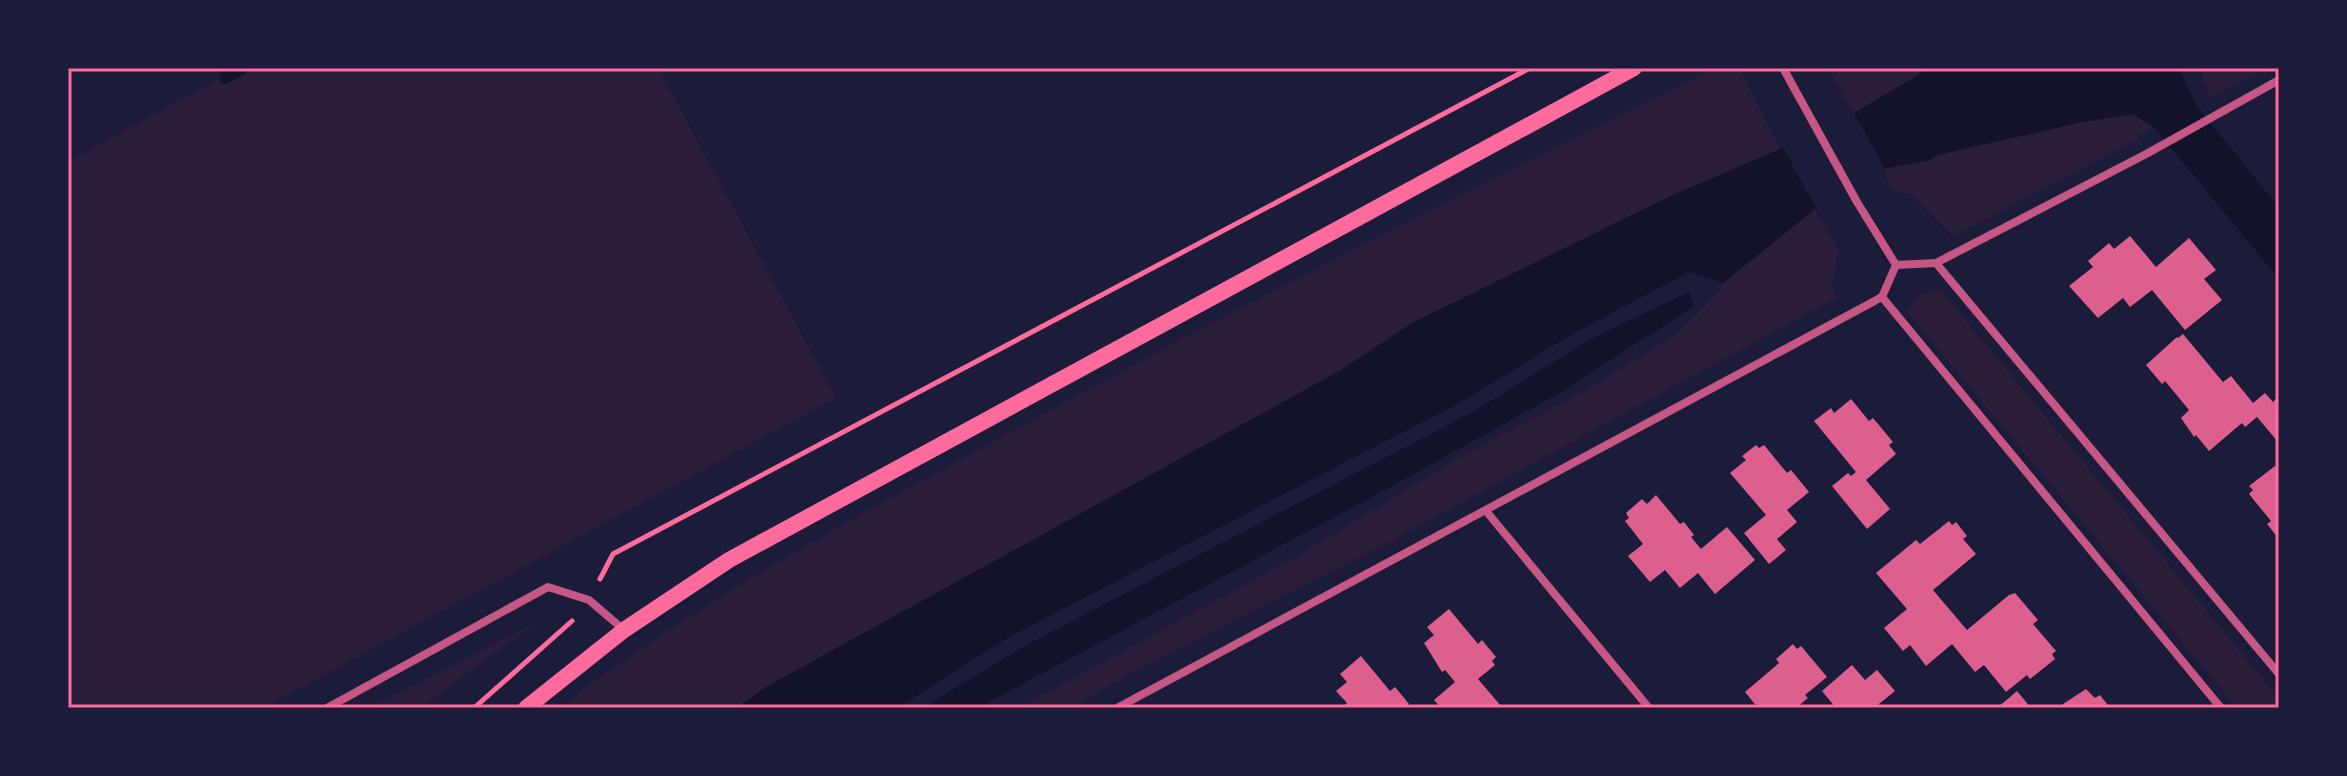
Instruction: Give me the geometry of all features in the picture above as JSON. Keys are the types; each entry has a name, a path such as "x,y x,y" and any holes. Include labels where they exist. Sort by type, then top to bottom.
{"main road":[{"path":"526,708 624,630 729,560 1634,68"}],"street":[{"path":"1783,68 1857,202 1896,265"},
{"path":"1896,265 1936,263 2148,153 2279,80"},
{"path":"1936,263 2279,674"},
{"path":"1117,708 1882,297 1896,265"},
{"path":"1882,297 2221,708"},
{"path":"1486,511 1649,708"},
{"path":"327,708 548,587 589,600 624,630"}],"path":[{"path":"474,708 572,622 589,600 613,554 1530,68"}],"shaded area":[{"path":"238,68 658,68 836,398 263,708 68,708 68,162"},
{"path":"1716,68 1739,68 1780,149 1673,195 1412,323 1341,370 766,687 737,708 559,708 610,670 715,601 878,505 1259,298"},
{"path":"1828,68 1930,68 1854,113"},
{"path":"1930,68 2179,68 2196,105 2279,208 2279,279 2154,127 2132,114 2083,122 1882,169 1815,209 1723,283 1689,272 1572,334 1463,401 1007,638 897,708 737,708 766,687 1341,370 1412,323 1673,195 1854,113"},
{"path":"2207,68 2267,68 2211,97 2202,77"},
{"path":"2133,114 2154,127 2138,136 2139,139 1953,236 1910,194 1892,191 1882,169 2083,122"},
{"path":"1815,209 1839,250 1832,284 1836,298 1380,547 1136,670 1071,708 1019,708 1297,556 1457,459 1588,389 1676,334 1709,302 1723,283"},
{"path":"1940,289 2279,698 2279,708 2237,708 1907,312 1920,295"},
{"path":"1689,292 1694,306 1563,391 1385,490 977,708 923,708 1030,643 1473,412 1589,340"},
{"path":"537,622 421,708 369,708"}],"pier":[{"path":"1852,109 1887,172 1818,212 1781,144"}],"building":[{"path":"2130,236 2156,267 2189,238 2216,270 2204,279 2222,300 2185,330 2152,290 2130,307 2123,298 2098,318 2069,286 2093,267 2088,261 2109,243 2114,249"},
{"path":"2183,334 2223,382 2231,376 2253,403 2265,393 2273,402 2279,396 2279,443 2257,417 2245,427 2242,423 2209,451 2196,435 2194,437 2181,418 2189,410 2165,381 2162,384 2146,365"},
{"path":"1851,399 1869,421 1873,418 1893,442 1889,445 1896,454 1866,480 1890,509 1867,529 1832,486 1848,473 1851,476 1856,472 1814,421 1831,408 1834,413"},
{"path":"1756,445 1759,448 1764,445 1787,473 1791,470 1809,492 1787,510 1797,522 1777,539 1786,550 1769,564 1744,533 1766,515 1730,473 1746,460 1742,456"},
{"path":"2275,466 2279,471 2279,539 2267,524 2271,521 2249,494 2253,490 2249,486"},
{"path":"1656,495 1680,524 1684,522 1701,549 1727,527 1755,560 1715,594 1698,573 1680,588 1665,570 1650,582 1628,556 1643,544 1625,521 1629,518 1626,513 1642,499 1647,504"},
{"path":"1949,521 1952,525 1956,522 1967,536 1963,539 1976,554 1933,590 1967,630 2015,593 2038,620 2033,624 2056,651 2052,654 2055,659 2030,679 2027,675 2006,692 1984,665 1975,672 1952,644 1926,666 1910,645 1903,651 1884,628 1907,609 1876,573 1916,540 1920,544"},
{"path":"1449,609 1478,644 1482,640 1496,657 1492,661 1495,665 1478,679 1501,706 1498,708 1441,708 1434,700 1455,682 1445,670 1442,672 1424,643 1434,635 1427,627"},
{"path":"1793,644 1797,649 1801,646 1827,677 1805,695 1808,698 1796,708 1758,708 1745,692 1779,663 1776,659"},
{"path":"1361,656 1390,691 1395,687 1409,704 1404,708 1344,706 1347,703 1336,691 1347,682 1340,674"},
{"path":"1852,665 1865,680 1877,670 1895,691 1874,708 1836,708 1822,691"},
{"path":"2086,689 2095,698 2100,695 2110,708 2057,708"},
{"path":"2017,691 2031,708 1997,708"}],"waterway":[{"path":"225,78 243,68"}]}
